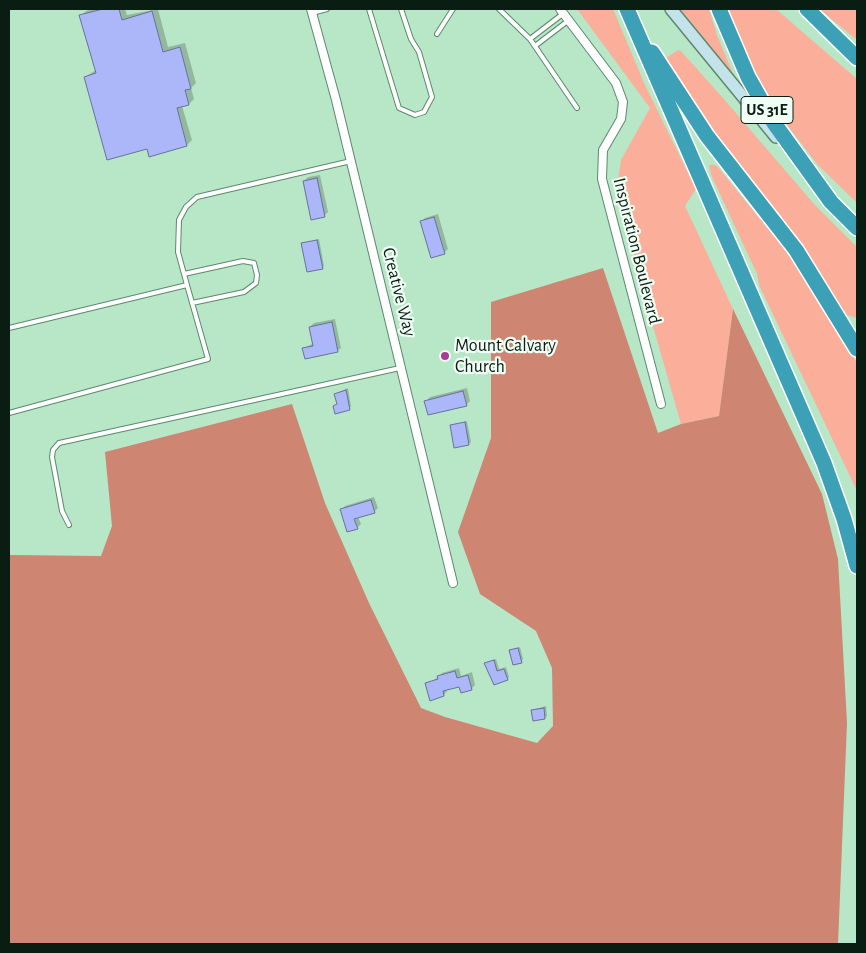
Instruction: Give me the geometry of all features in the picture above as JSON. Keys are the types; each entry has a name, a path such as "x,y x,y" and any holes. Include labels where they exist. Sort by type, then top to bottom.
{"highway":[{"name":"US 31E","path":"719,9 738,56 774,123 831,202 857,228"},
{"path":"807,9 834,38 857,58"},
{"path":"629,15 707,136 796,250 857,349"},
{"path":"629,15 824,463 844,519 857,566"}],"main road":[{"path":"671,9 831,202"},
{"path":"799,9 834,38"}],"street":[{"name":"Creative Way","path":"312,11 402,367 453,583"},
{"name":"Inspiration Boulevard","path":"565,14 616,83 623,102 621,119 603,150 602,179 661,404"}],"lane":[{"path":"312,11 327,9"},
{"path":"369,9 399,108 415,115 424,112 432,97 419,52 411,40 401,9"},
{"path":"437,34 453,9"},
{"path":"499,9 530,39 577,108"},
{"path":"530,39 565,14"},
{"path":"535,46 565,14"},
{"path":"9,413 208,359 178,252 179,220 186,207 197,196 351,161"},
{"path":"184,274 243,261 254,263 257,275 256,282 244,292 192,302"},
{"path":"9,328 187,285"},
{"path":"69,524 62,511 52,457 53,450 59,444 402,367"}],"shaded area":[{"path":"577,9 613,9 645,85 696,189 685,206 733,309 719,416 681,424 642,288 618,182 621,160 650,108"},
{"path":"678,9 709,9 717,35 734,76"},
{"path":"728,9 776,9 857,79 857,203 817,164 780,116 750,66"},
{"path":"819,9 856,9 857,40"},
{"path":"678,50 681,51 723,98 814,204 857,247 857,318 847,315 798,242 698,113 666,58"},
{"path":"712,164 717,166 782,246 804,277 857,363 857,491 759,285 757,274 712,177 709,166"},
{"path":"603,268 658,433 681,424 719,416 733,309 822,494 838,559 847,723 838,944 9,944 9,555 101,556 112,526 105,452 292,404 325,503 369,603 421,708 445,717 537,743 553,726 552,668 536,631 480,594 458,532 491,438 491,302"}],"building":[{"path":"103,9 119,9 122,20 152,11 163,52 180,47 191,89 185,90 189,105 177,108 187,146 149,157 147,149 107,160 84,77 96,73 79,15"},
{"path":"317,178 325,217 311,220 303,181"},
{"path":"434,217 445,254 431,258 420,221"},
{"path":"317,240 323,269 307,272 301,243"},
{"path":"332,322 338,352 305,359 302,348 313,346 309,327"},
{"path":"346,390 350,410 335,414 333,406 337,404 334,394"},
{"path":"463,391 467,406 428,415 424,401"},
{"path":"465,422 469,445 454,448 450,425"},
{"path":"371,500 375,513 354,519 358,529 347,532 340,509"},
{"path":"518,648 522,663 513,665 509,650"},
{"path":"494,660 497,671 504,669 508,680 494,685 484,663"},
{"path":"455,671 457,678 468,675 472,690 461,693 459,687 443,691 444,696 430,701 425,683 438,679 437,676"},
{"path":"544,708 545,719 533,721 531,710"}],"place":[{"name":"Mount Calvary Church","path":"445,356"}]}
